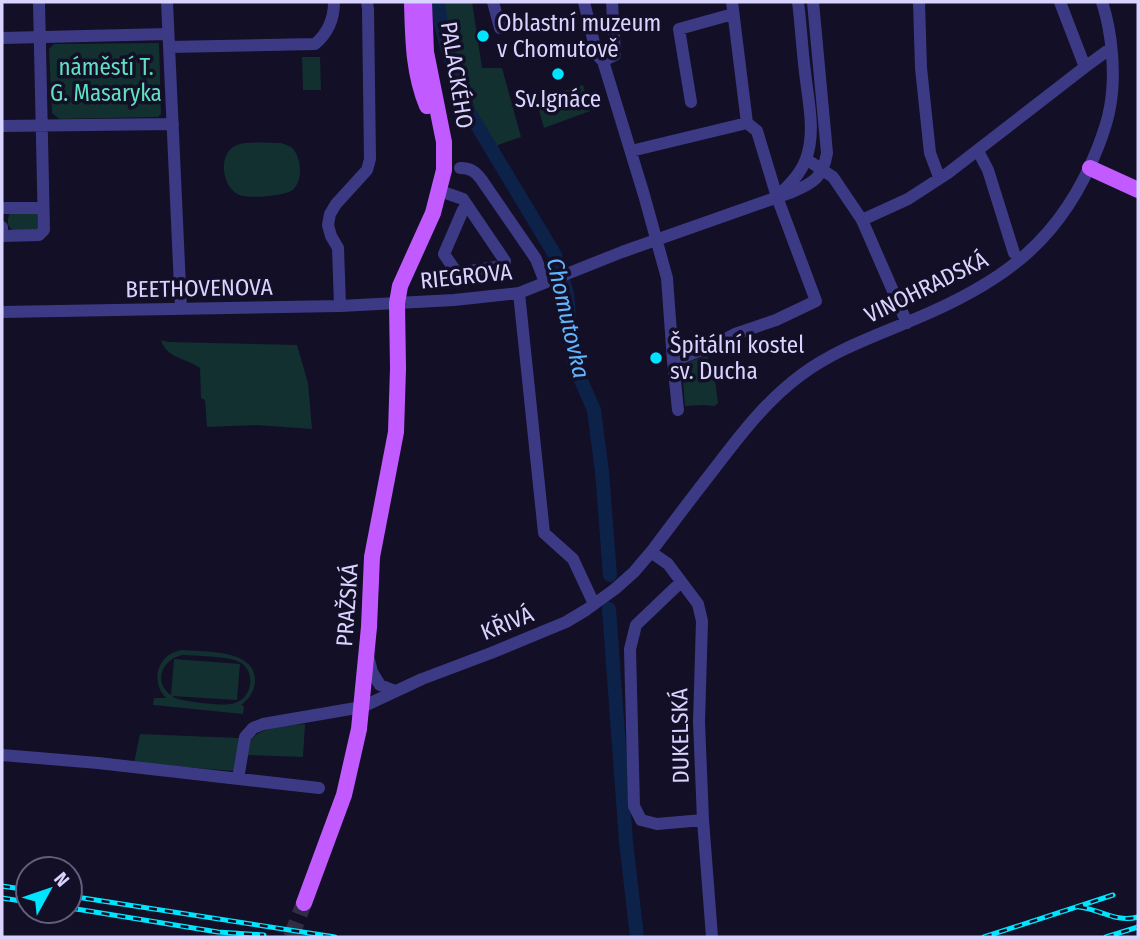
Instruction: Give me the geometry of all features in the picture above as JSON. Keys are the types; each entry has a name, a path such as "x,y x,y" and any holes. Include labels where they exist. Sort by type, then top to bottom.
{"main road":[{"name":"PALACKÉHO","path":"412,2 417,77 444,155"},
{"name":"PALACKÉHO","path":"397,303 400,286 433,213 444,170 444,142 426,52 424,2"},
{"path":"1090,168 1138,190"},
{"name":"PRAŽSKÁ","path":"303,903 344,795 362,707 372,557 396,432 397,303"}],"street":[{"path":"2,227 2,236 39,235 44,230 39,2"},
{"path":"167,2 181,309"},
{"path":"2,38 315,44 323,37 331,23 334,2"},
{"path":"340,306 338,248 328,225 336,204 368,170 370,159 366,2"},
{"path":"493,2 500,28"},
{"path":"584,2 597,55 603,61 667,278 678,410"},
{"path":"603,61 615,55 612,2"},
{"path":"777,197 797,175 806,159 810,130 798,2"},
{"path":"816,2 827,153 823,169"},
{"path":"919,2 921,68 930,153 939,177"},
{"path":"1060,2 1086,67"},
{"name":"VINOHRADSKÁ","path":"651,552 738,438 766,405 797,378 856,343 907,323 980,288 1020,261 1048,233 1090,168 1110,109 1111,48 1102,2"},
{"path":"673,361 816,301 777,197 757,131 747,123 732,8 679,29 691,102"},
{"path":"862,220 908,199 978,151 1111,48"},
{"path":"631,151 747,123"},
{"path":"2,126 173,124"},
{"path":"978,151 988,170 1014,253"},
{"path":"806,159 832,177 862,220 907,323"},
{"path":"460,168 468,168 477,174 550,281"},
{"name":"RIEGROVA","path":"397,303 519,293 657,239 808,185 823,169"},
{"path":"440,191 463,199 505,261 503,266 457,273 444,254 467,205"},
{"path":"2,208 43,208"},
{"path":"519,293 544,533 573,559 594,604"},
{"name":"BEETHOVENOVA","path":"2,312 397,303"},
{"name":"KŘIVÁ","path":"239,779 244,737 253,728 362,707 422,679 566,622 615,589 651,552"},
{"name":"DUKELSKÁ","path":"651,552 668,564 698,604 702,621 699,722 712,937"},
{"path":"681,582 636,625 630,649 634,806 641,820 657,824 703,820"},
{"path":"367,653 372,672 380,685 396,691"},
{"path":"2,755 319,788"}],"green space":[{"path":"441,2 472,2 482,68 502,68 521,137 498,145 494,150 471,109 459,80"},
{"name":"náměstí T. G. Masaryka","path":"159,43 161,114 158,117 59,119 52,113 49,49 54,44"},
{"path":"302,57 320,57 321,90 303,90"},
{"path":"583,85 590,111 544,128 536,100"},
{"path":"247,143 281,143 295,151 299,163 300,176 291,191 248,197 236,193 230,187 226,180 224,164 230,149"},
{"path":"10,213 37,213 41,218 39,228 28,232 12,229 8,220"},
{"path":"161,340 297,345 308,383 312,429 256,425 207,427 205,400 201,398 200,368 167,351"},
{"path":"707,356 715,380 718,403 715,406 685,406 682,366"},
{"path":"182,650 216,652 248,663 255,682 251,695 241,705 244,706 243,714 153,705 154,698 166,698 158,684 157,676 162,662","holes":["182,655 237,661 243,665 250,676 246,695 235,703 223,704 205,704 175,698 172,696 237,700 240,664 174,659 171,695 162,684 162,672 169,662 175,658"]},
{"path":"305,724 303,757 248,755 252,738 265,730"},
{"path":"140,734 239,738 234,771 134,763"}],"waterway":[{"name":"Chomutovka","path":"438,2 451,62 469,112 555,255 567,293 573,362 594,410 610,575"},
{"name":"Chomutovka","path":"609,609 626,842 637,937"}],"tunnel":[{"path":"291,937 304,903"}],"railway":[{"path":"2,886 14,888"},
{"path":"984,937 1113,895"},
{"path":"2,898 14,900"},
{"path":"84,898 335,937"},
{"path":"1079,907 1115,917 1138,917"},
{"path":"84,910 218,932 264,935"},
{"path":"1106,937 1138,927"}],"place":[{"name":"Oblastní muzeum v Chomutově","path":"483,36"},
{"name":"Sv.Ignáce","path":"558,74"},
{"name":"Špitální kostel sv. Ducha","path":"656,358"}]}
